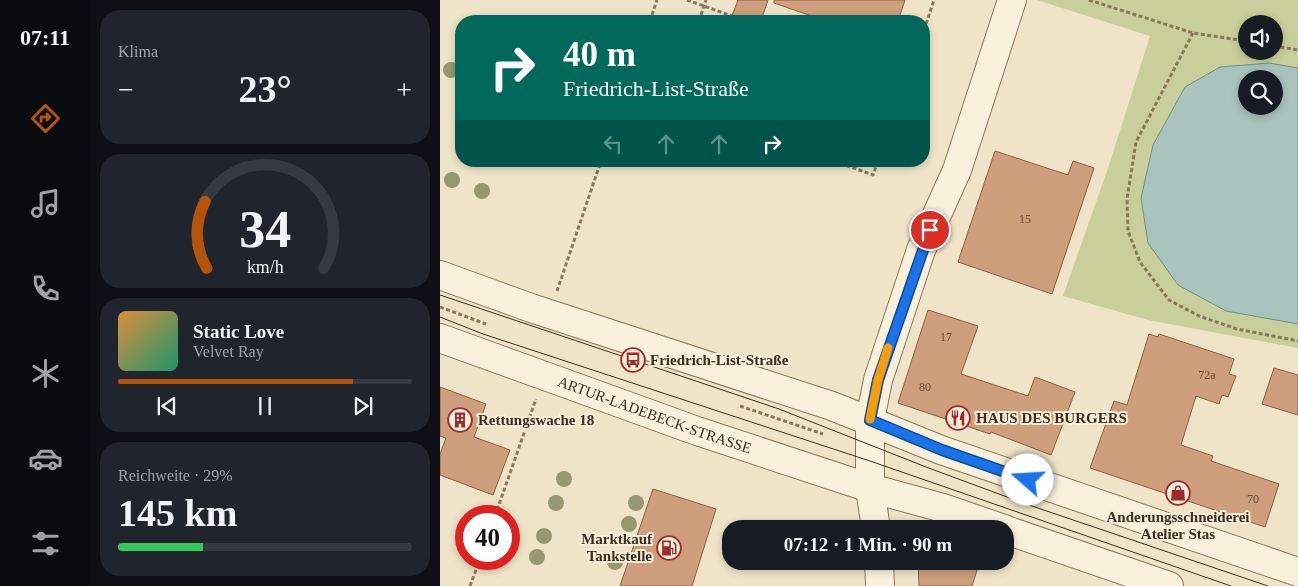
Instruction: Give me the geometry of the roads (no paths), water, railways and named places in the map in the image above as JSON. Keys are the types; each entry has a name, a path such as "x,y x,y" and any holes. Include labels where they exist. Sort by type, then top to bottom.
{"street":[{"path":"875,520 870,488 870,420 878,380 921,250 957,170 1012,0"},
{"path":"440,275 870,420 942,450 1298,572"},
{"name":"ARTUR-LADEBECK-STRASSE","path":"440,338 570,387 870,488 978,520"},
{"name":"ARTUR-LADEBECK-STRASSE","path":"1014,532 1169,586"},
{"path":"879,570 880,586"}],"water":[{"path":"1269,63 1298,68 1298,324 1226,311 1178,285 1148,243 1141,198 1153,145 1185,87 1220,67"}],"tram line":[{"path":"440,295 779,409 1026,504 1268,586"},
{"path":"440,317 483,334 870,461 1231,586"}],"place":[{"name":"Friedrich-List-Straße","path":"633,360"},
{"name":"HAUS DES BURGERS","path":"958,418"},
{"name":"Rettungswache 18","path":"460,420"},
{"name":"Anderungsschneiderei Atelier Stas","path":"1178,493"},
{"name":"Marktkauf Tankstelle","path":"669,548"}]}
